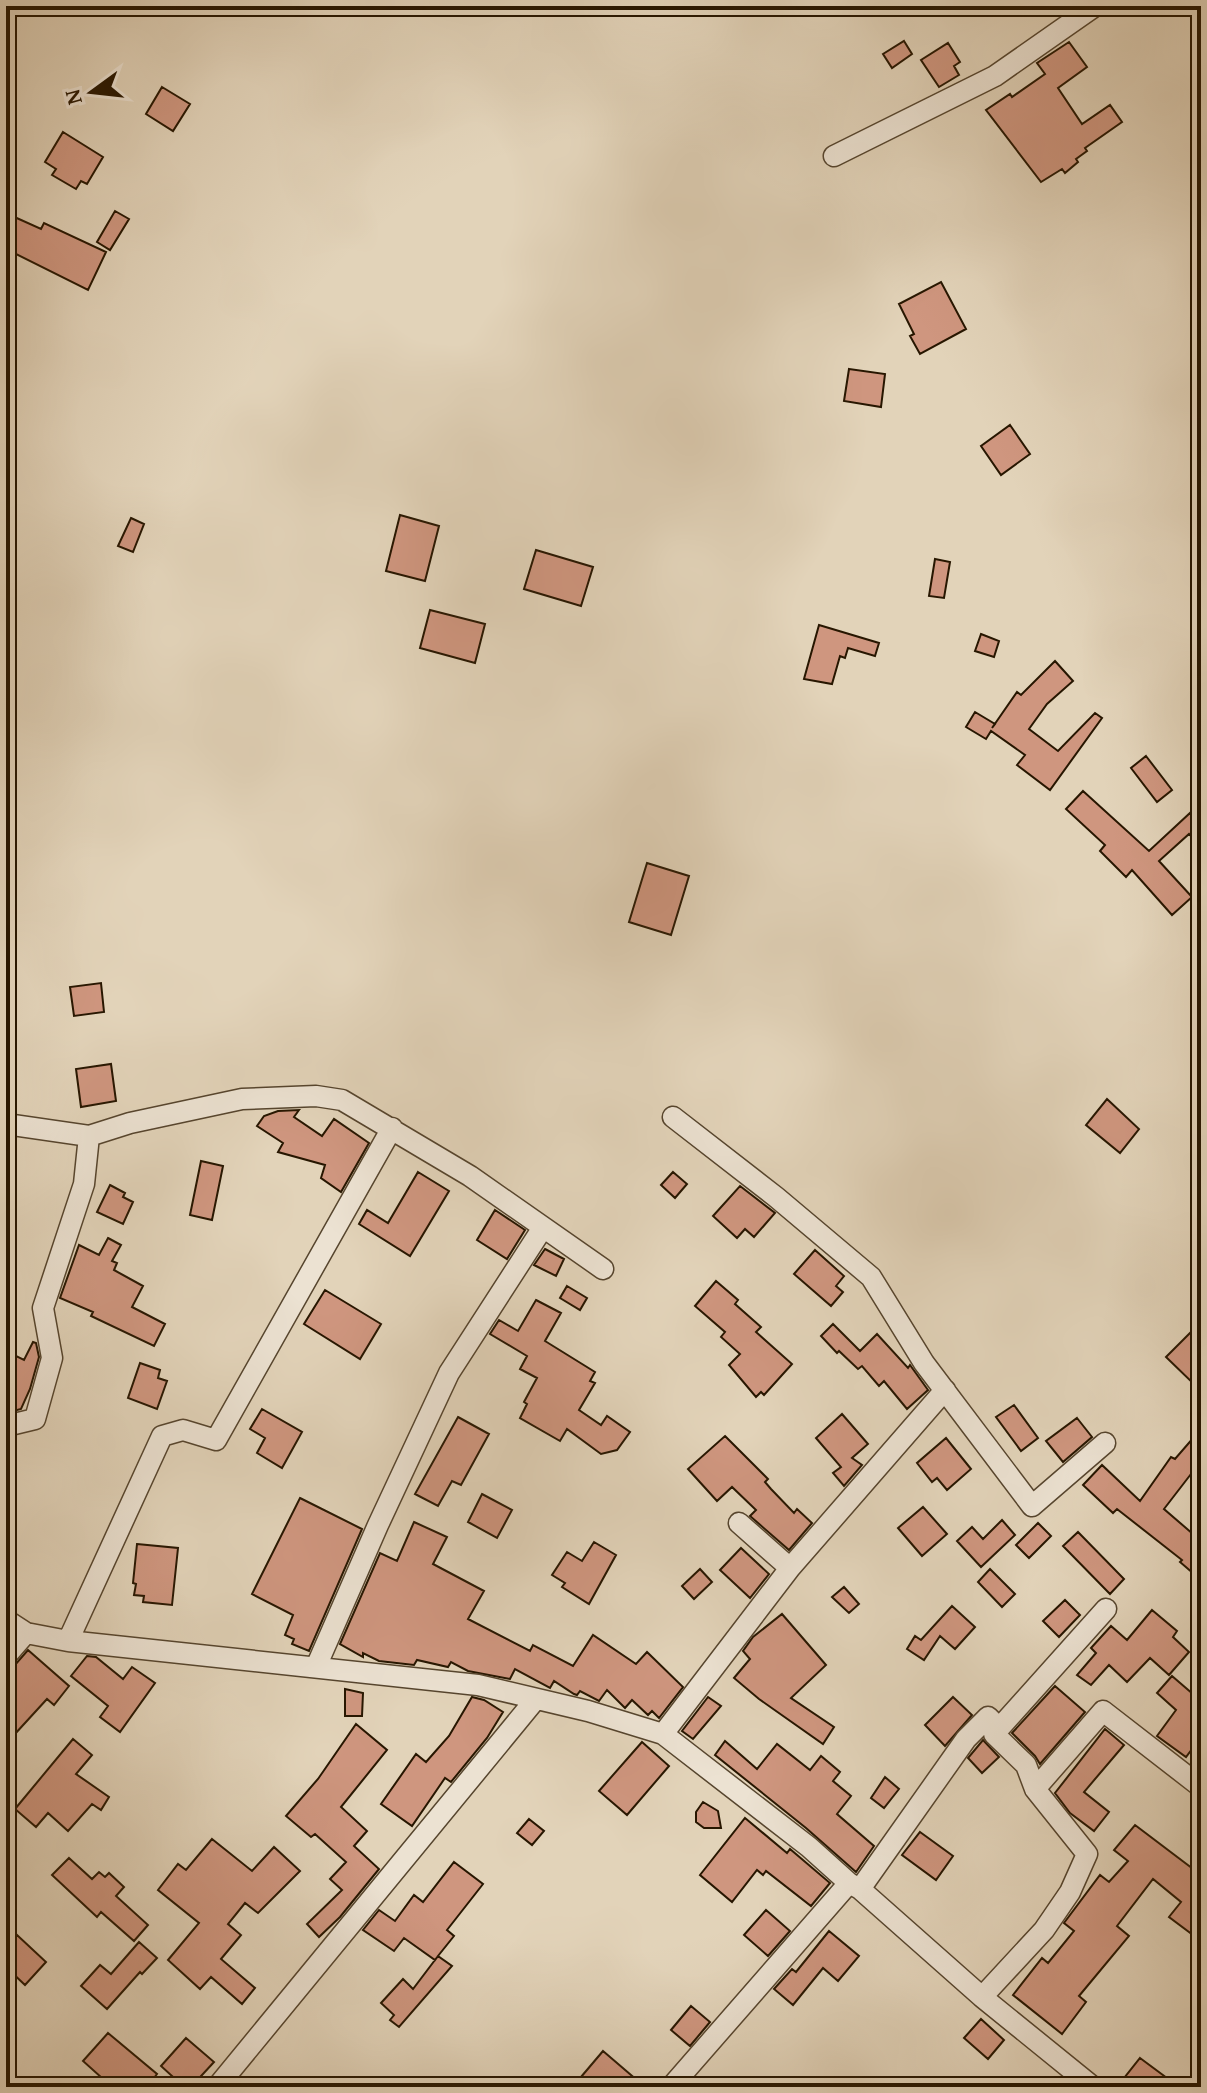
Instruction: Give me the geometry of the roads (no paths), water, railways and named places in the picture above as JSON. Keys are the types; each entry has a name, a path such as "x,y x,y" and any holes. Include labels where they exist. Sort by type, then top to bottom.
{"street":[{"path":"834,156 995,76 1095,6"},
{"path":"6,1124 89,1136 130,1123 242,1099 316,1096 342,1100 470,1176 603,1269"},
{"path":"673,1117 776,1197 871,1277 924,1363 1032,1506 1105,1443"},
{"path":"68,1641 162,1436 183,1430 216,1440 392,1128"},
{"path":"6,1426 35,1419 52,1358 43,1308 84,1184 89,1136"},
{"path":"316,1667 449,1373 542,1229"},
{"path":"663,1734 790,1568 945,1390"},
{"path":"739,1523 790,1568"},
{"path":"982,1997 1044,1930 1070,1892 1087,1854 1035,1789 1026,1765 994,1734 1106,1609"},
{"path":"6,1620 26,1633 68,1641 478,1685 588,1711 663,1734 809,1847 982,1997 1093,2087"},
{"path":"6,1656 26,1633"},
{"path":"217,2087 535,1700"},
{"path":"1035,1789 1103,1711 1201,1787"},
{"path":"671,2087 854,1886 966,1739 988,1717 999,1728"}]}
